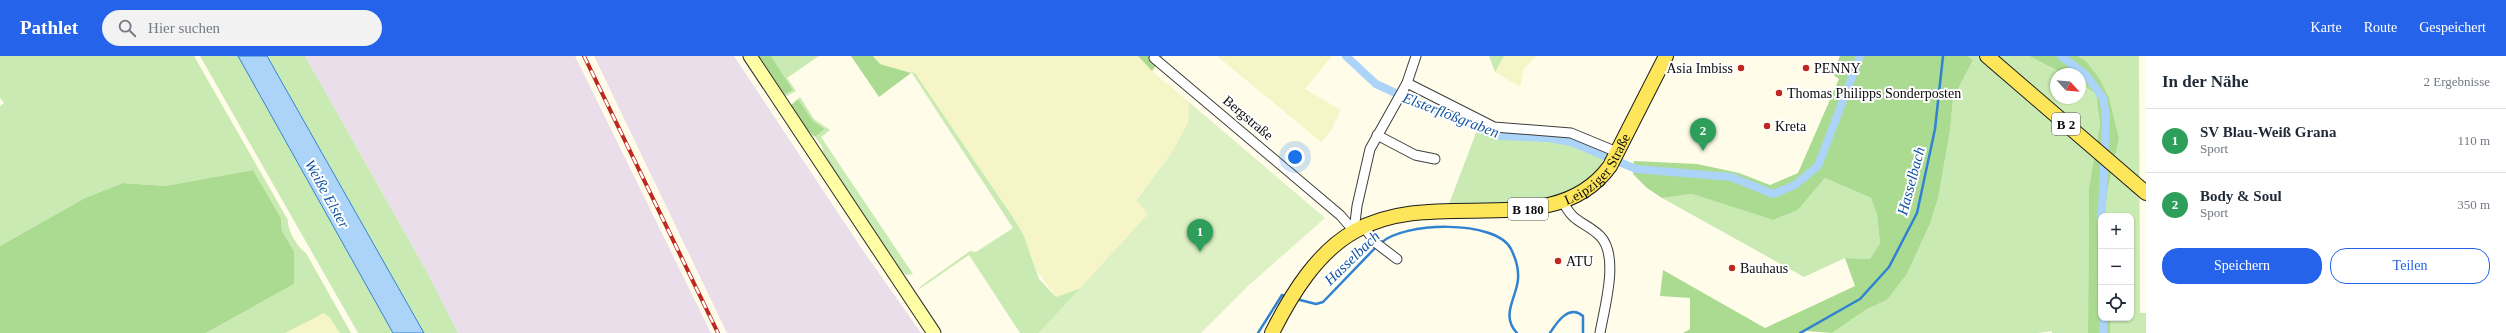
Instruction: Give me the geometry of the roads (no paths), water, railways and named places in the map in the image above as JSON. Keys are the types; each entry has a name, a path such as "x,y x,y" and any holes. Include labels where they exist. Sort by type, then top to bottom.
{"main road":[{"path":"750,56 934,333"},
{"name":"Leipziger Straße","path":"1272,333 1298,289 1328,251 1358,229 1395,216 1422,211 1515,210 1563,201 1594,185 1614,158 1666,56"},
{"name":"B 2","path":"1986,56 2146,193"}],"street":[{"path":"1397,259 1358,229 1357,206 1370,149 1407,83 1416,56"},
{"name":"Bergstraße","path":"1154,58 1358,229"},
{"path":"1407,83 1494,127 1571,133 1614,158"},
{"path":"1378,135 1415,155 1434,159"},
{"path":"1563,201 1569,214 1600,236 1608,248 1610,266 1600,333"}],"water":[{"name":"Weiße Elster","path":"238,56 267,56 424,333 393,333"}],"waterway":[{"name":"Elsterfloßgraben","path":"1346,56 1376,84 1417,103 1501,136 1548,138 1571,142 1636,169 1731,177 1773,194 1795,185 1818,166 1860,56"},
{"name":"Hasselbach","path":"1800,333 1860,299 1889,267 1917,213 1935,129 1943,56"},
{"name":"Elsterfloßgraben","path":"2061,56 2086,75 2103,98 2106,117 2102,213"},
{"name":"Hasselbach","path":"1381,243 1392,236 1408,231 1448,227 1469,228 1487,232 1502,239 1511,249 1518,267 1517,286 1510,313 1512,326 1517,333"},
{"name":"Hasselbach","path":"1296,299 1316,304 1323,302 1377,246"},
{"name":"Hasselbach","path":"1258,333 1282,295 1288,297"},
{"name":"Hasselbach","path":"1550,333 1564,316 1573,312 1583,316 1583,333"},
{"name":"Elsterfloßgraben","path":"2103,333 2104,321"}],"railway":[{"path":"584,56 718,333"}],"place":[{"name":"Asia Imbiss","path":"1741,68"},
{"name":"PENNY","path":"1806,68"},
{"name":"Thomas Philipps Sonderposten","path":"1779,93"},
{"name":"Kreta","path":"1767,126"},
{"name":"Body & Soul","path":"1703,151"},
{"name":"SV Blau-Weiß Grana","path":"1200,252"},
{"name":"ATU","path":"1558,261"},
{"name":"Bauhaus","path":"1732,268"}]}
